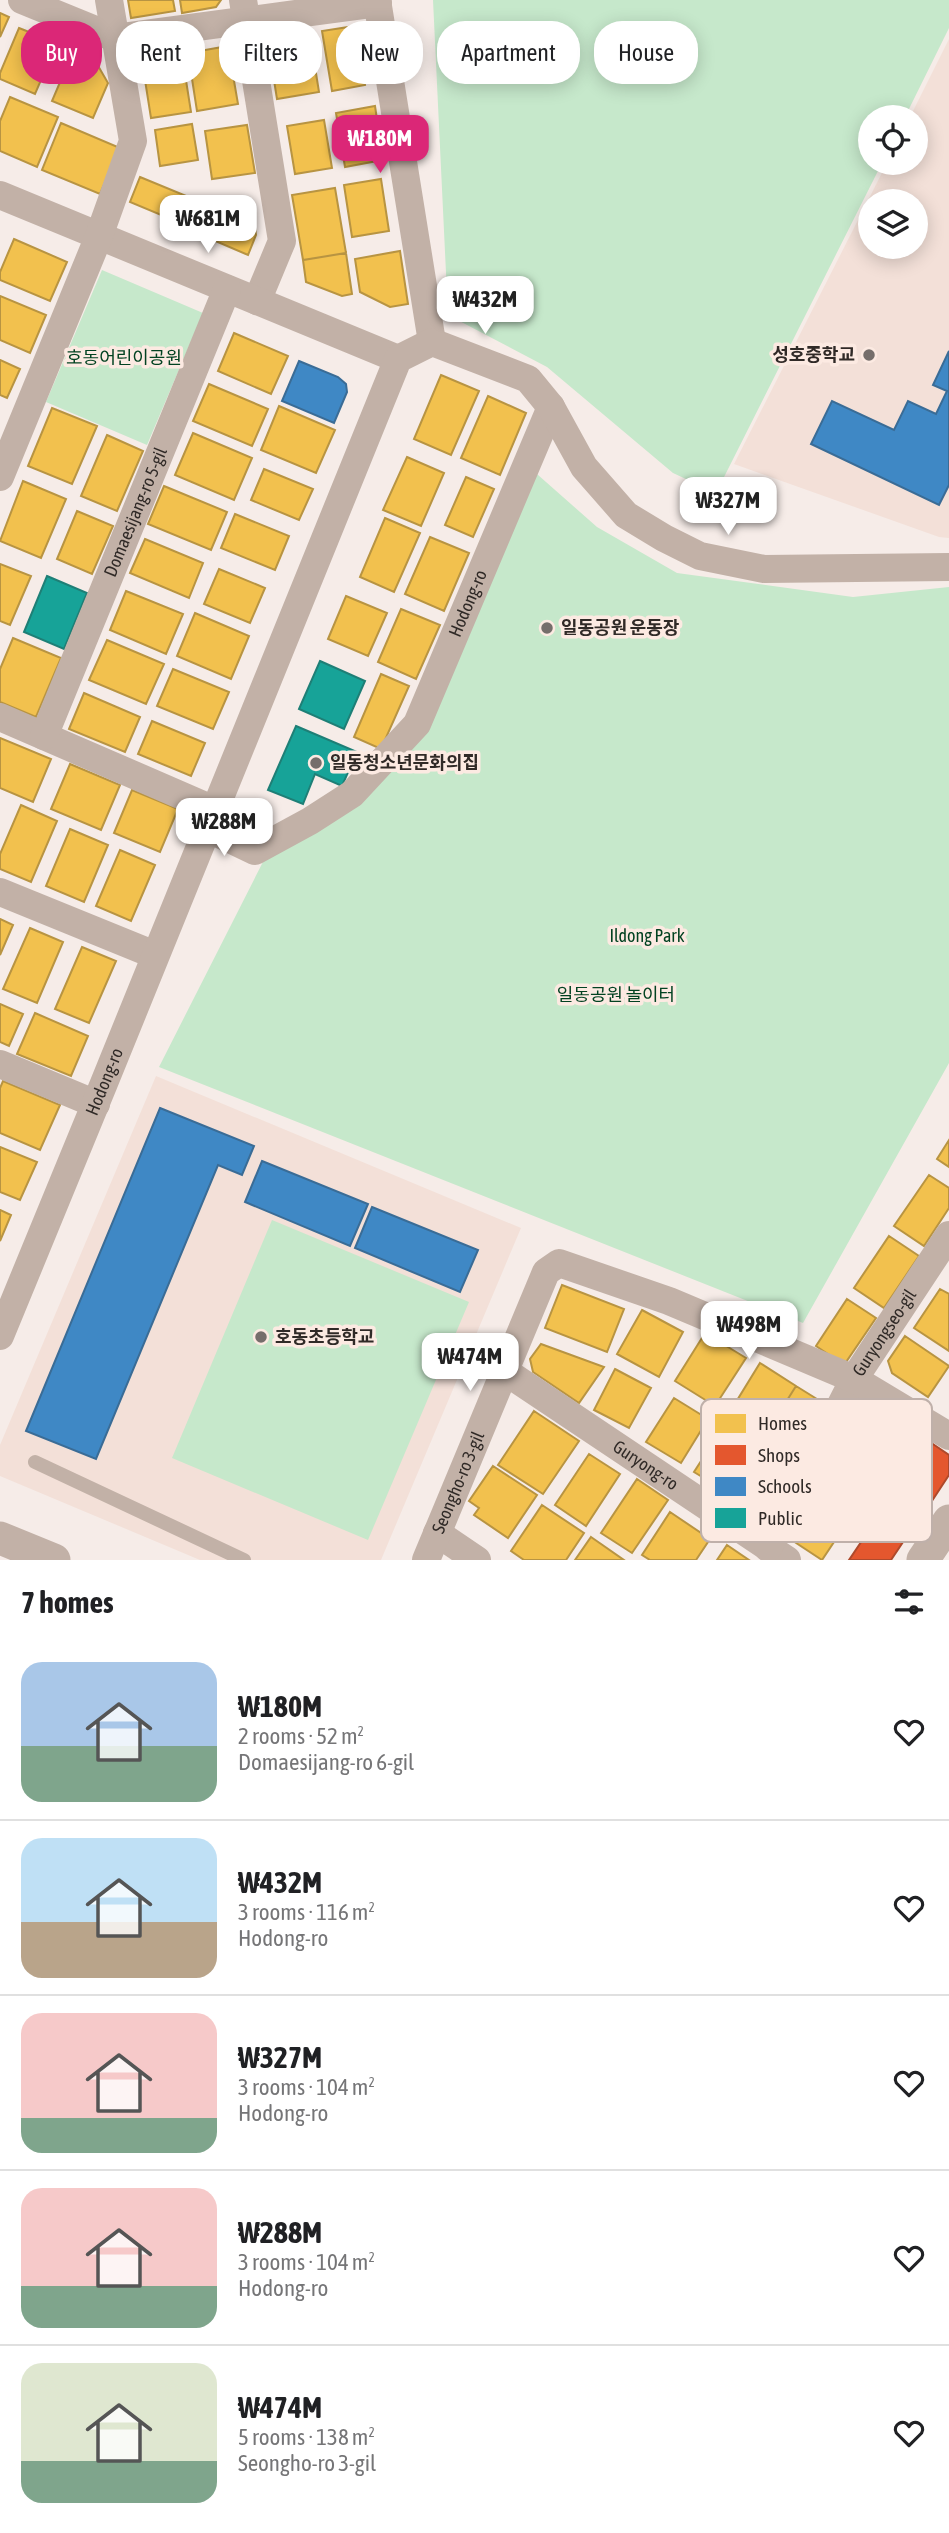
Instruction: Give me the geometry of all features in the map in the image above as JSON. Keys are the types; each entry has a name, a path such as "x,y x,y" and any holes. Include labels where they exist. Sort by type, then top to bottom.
{"street":[{"path":"22,0 115,38 245,10 377,1 432,342"},
{"path":"0,477 99,236 133,141 109,0"},
{"path":"245,10 282,242 257,301"},
{"path":"0,195 398,359 432,342 528,379 551,407 584,467 626,516 700,556 764,569 949,567"},
{"name":"Domaesijang-ro 5-gil","path":"44,736 227,289"},
{"name":"Hodong-ro","path":"0,1336 155,955 213,820 398,359"},
{"name":"Hodong-ro","path":"213,820 255,851 352,794 417,724 551,407"},
{"path":"0,718 44,736 213,820"},
{"path":"0,892 155,955"},
{"path":"0,1064 96,1104"},
{"name":"Guryongseo-gil","path":"845,1399 854,1379 949,1235"},
{"name":"Seongho-ro 3-gil","path":"426,1560 546,1272 559,1263 669,1301 854,1379 887,1399"},
{"name":"Guryong-ro","path":"506,1372 701,1503"},
{"name":"Seongho-ro 3-gil","path":"932,1426 949,1436"},
{"path":"923,1560 949,1521"},
{"path":"437,1533 477,1560"},
{"path":"0,1538 54,1560"},
{"name":"Guryong-ro","path":"759,1542 777,1554"}],"lane":[{"path":"35,1462 244,1560"}],"shaded area":[{"name":"성호중학교","path":"949,39 949,538 939,537 734,464 858,220 858,259 928,259 928,189 874,189 881,175 928,175 928,105 916,105"},
{"name":"호동초등학교","path":"156,1076 521,1228 381,1560 200,1560 0,1476 0,1445"}],"green space":[{"path":"433,0 949,0 949,28 911,105 858,105 858,175 876,175 869,189 858,189 858,211 716,493 673,473 547,367 448,315"},
{"name":"호동어린이공원","path":"102,270 203,313 147,445 46,402"},
{"name":"Ildong Park","path":"529,467 597,527 677,573 853,597 949,587 949,1063 803,1323 159,1067 269,850 428,728"},
{"path":"272,1220 469,1302 368,1540 172,1458"}],"building: Homes":[{"path":"128,0 173,0 175,11 131,18"},
{"path":"180,0 221,0 216,7 182,13"},
{"path":"0,13 9,17 0,37"},
{"path":"19,28 21,29 21,84 39,84 35,94 0,79"},
{"path":"336,29 336,84 365,85 332,91 322,31"},
{"path":"219,48 219,84 235,84 238,104 197,111 193,84 205,84 205,50"},
{"path":"102,73 108,83 93,118 52,101 59,84 102,84"},
{"path":"146,84 187,84 191,112 151,118"},
{"path":"275,84 318,84 319,92 277,99"},
{"path":"10,97 58,117 37,167 0,151 0,121"},
{"path":"375,106 383,160 345,167 336,113"},
{"path":"324,120 332,168 295,174 287,126"},
{"path":"61,123 120,148 100,194 42,170"},
{"path":"192,124 198,160 160,166 155,130"},
{"path":"247,125 255,173 212,179 205,131"},
{"path":"140,177 196,200 185,225 130,202"},
{"path":"381,179 389,231 352,237 344,185"},
{"path":"335,188 346,253 303,260 292,195"},
{"path":"241,199 242,203 251,201 256,235 248,255 206,237 221,202"},
{"path":"14,239 67,262 50,301 0,280 0,272"},
{"path":"400,251 408,304 390,307 360,292 355,259"},
{"path":"346,253 352,294 342,296 306,282 303,260"},
{"path":"0,296 46,315 30,353 0,340"},
{"path":"234,333 288,356 271,394 218,371"},
{"path":"0,360 20,369 7,398 0,395"},
{"path":"441,375 479,391 451,455 414,439"},
{"path":"209,384 268,409 252,446 193,421"},
{"path":"488,396 526,413 500,475 461,458"},
{"path":"279,406 335,430 316,473 261,450"},
{"path":"52,408 97,426 72,484 28,466"},
{"path":"193,433 252,458 234,500 175,475"},
{"path":"107,435 143,451 117,511 81,496"},
{"path":"407,457 444,473 421,526 383,510"},
{"path":"264,469 313,489 299,520 251,500"},
{"path":"466,477 494,489 473,537 445,525"},
{"path":"23,481 66,499 41,558 0,541"},
{"path":"164,486 227,512 211,550 148,524"},
{"path":"77,511 113,526 92,574 57,559"},
{"path":"235,514 289,536 275,570 221,548"},
{"path":"385,518 420,533 394,592 360,577"},
{"path":"430,537 469,553 444,611 405,594"},
{"path":"145,539 203,563 189,598 130,573"},
{"path":"0,564 31,576 10,625 0,621"},
{"path":"219,569 265,588 250,623 204,604"},
{"path":"126,591 183,614 166,654 110,630"},
{"path":"346,596 387,613 368,656 328,639"},
{"path":"401,609 440,625 416,679 378,662"},
{"path":"195,613 249,636 231,679 177,656"},
{"path":"13,638 61,658 36,717 0,702 0,669"},
{"path":"107,640 164,664 146,704 89,680"},
{"path":"173,669 229,692 213,729 157,706"},
{"path":"381,674 409,686 381,749 354,737"},
{"path":"84,693 140,717 125,752 69,729"},
{"path":"152,721 205,743 191,776 138,754"},
{"path":"0,738 51,759 33,802 0,788"},
{"path":"70,764 120,785 101,830 51,809"},
{"path":"132,790 178,809 160,852 114,833"},
{"path":"21,805 57,821 31,882 0,869 0,854"},
{"path":"70,829 108,845 84,902 46,886"},
{"path":"120,850 155,865 131,921 96,906"},
{"path":"0,919 13,925 0,955"},
{"path":"30,928 63,942 37,1003 3,989"},
{"path":"82,947 116,961 89,1023 55,1009"},
{"path":"0,1004 23,1014 9,1046 0,1042"},
{"path":"35,1013 88,1036 71,1076 17,1054"},
{"path":"3,1081 60,1105 40,1150 0,1133 0,1088"},
{"path":"949,1140 949,1167 937,1159"},
{"path":"0,1147 37,1162 20,1200 0,1192"},
{"path":"929,1175 949,1188 949,1208 924,1246 894,1226"},
{"path":"0,1210 11,1215 0,1241"},
{"path":"889,1236 919,1256 884,1308 854,1288"},
{"path":"562,1285 624,1309 607,1352 545,1328"},
{"path":"940,1289 949,1294 949,1351 914,1328"},
{"path":"847,1299 876,1318 844,1365 816,1346"},
{"path":"642,1310 683,1332 659,1377 617,1354"},
{"path":"705,1333 746,1358 720,1399 704,1399 675,1381"},
{"path":"905,1336 949,1366 928,1397 892,1373 888,1361"},
{"path":"541,1344 604,1367 579,1403 533,1372 530,1359"},
{"path":"760,1363 796,1386 788,1399 738,1399"},
{"path":"615,1369 651,1388 629,1428 594,1410"},
{"path":"796,1386 817,1399 788,1399"},
{"path":"674,1398 701,1415 701,1430 681,1463 646,1442"},
{"path":"534,1411 579,1441 543,1494 498,1465"},
{"path":"589,1454 620,1474 586,1526 555,1505"},
{"path":"701,1461 701,1476 694,1472"},
{"path":"493,1466 537,1495 508,1538 474,1515 479,1508 469,1501"},
{"path":"637,1479 668,1500 632,1553 601,1533"},
{"path":"542,1505 584,1533 566,1560 524,1560 511,1551"},
{"path":"670,1512 701,1533 701,1542 708,1542 696,1560 650,1560 642,1555"},
{"path":"591,1537 624,1560 575,1560"},
{"path":"795,1542 834,1542 822,1560"},
{"path":"727,1545 749,1560 717,1560"}],"building: Shops":[{"path":"932,1443 949,1455 949,1475 932,1501"},
{"path":"861,1542 903,1542 891,1560 849,1560"}],"building: Schools":[{"path":"949,351 949,485 939,505 811,444 832,401 894,430 908,401 936,414 947,391 933,385"},
{"path":"299,361 338,377 346,384 347,392 334,423 282,401"},
{"path":"160,1108 254,1146 242,1175 218,1165 96,1459 26,1431"},
{"path":"262,1161 368,1204 350,1246 245,1202"},
{"path":"372,1207 478,1250 460,1292 355,1248"}],"building: Public":[{"path":"47,576 87,593 64,649 24,632"},
{"path":"320,661 365,681 344,729 299,709"},
{"name":"일동청소년문화의집","path":"296,726 357,752 342,786 315,774 303,804 268,790"}],"place":[{"name":"성호중학교","path":"869,355"},
{"name":"일동공원 운동장","path":"547,628"},
{"name":"일동청소년문화의집","path":"316,763"},
{"name":"호동초등학교","path":"261,1337"}],"park label":[{"name":"일동공원 놀이터","path":"616,995"}]}
